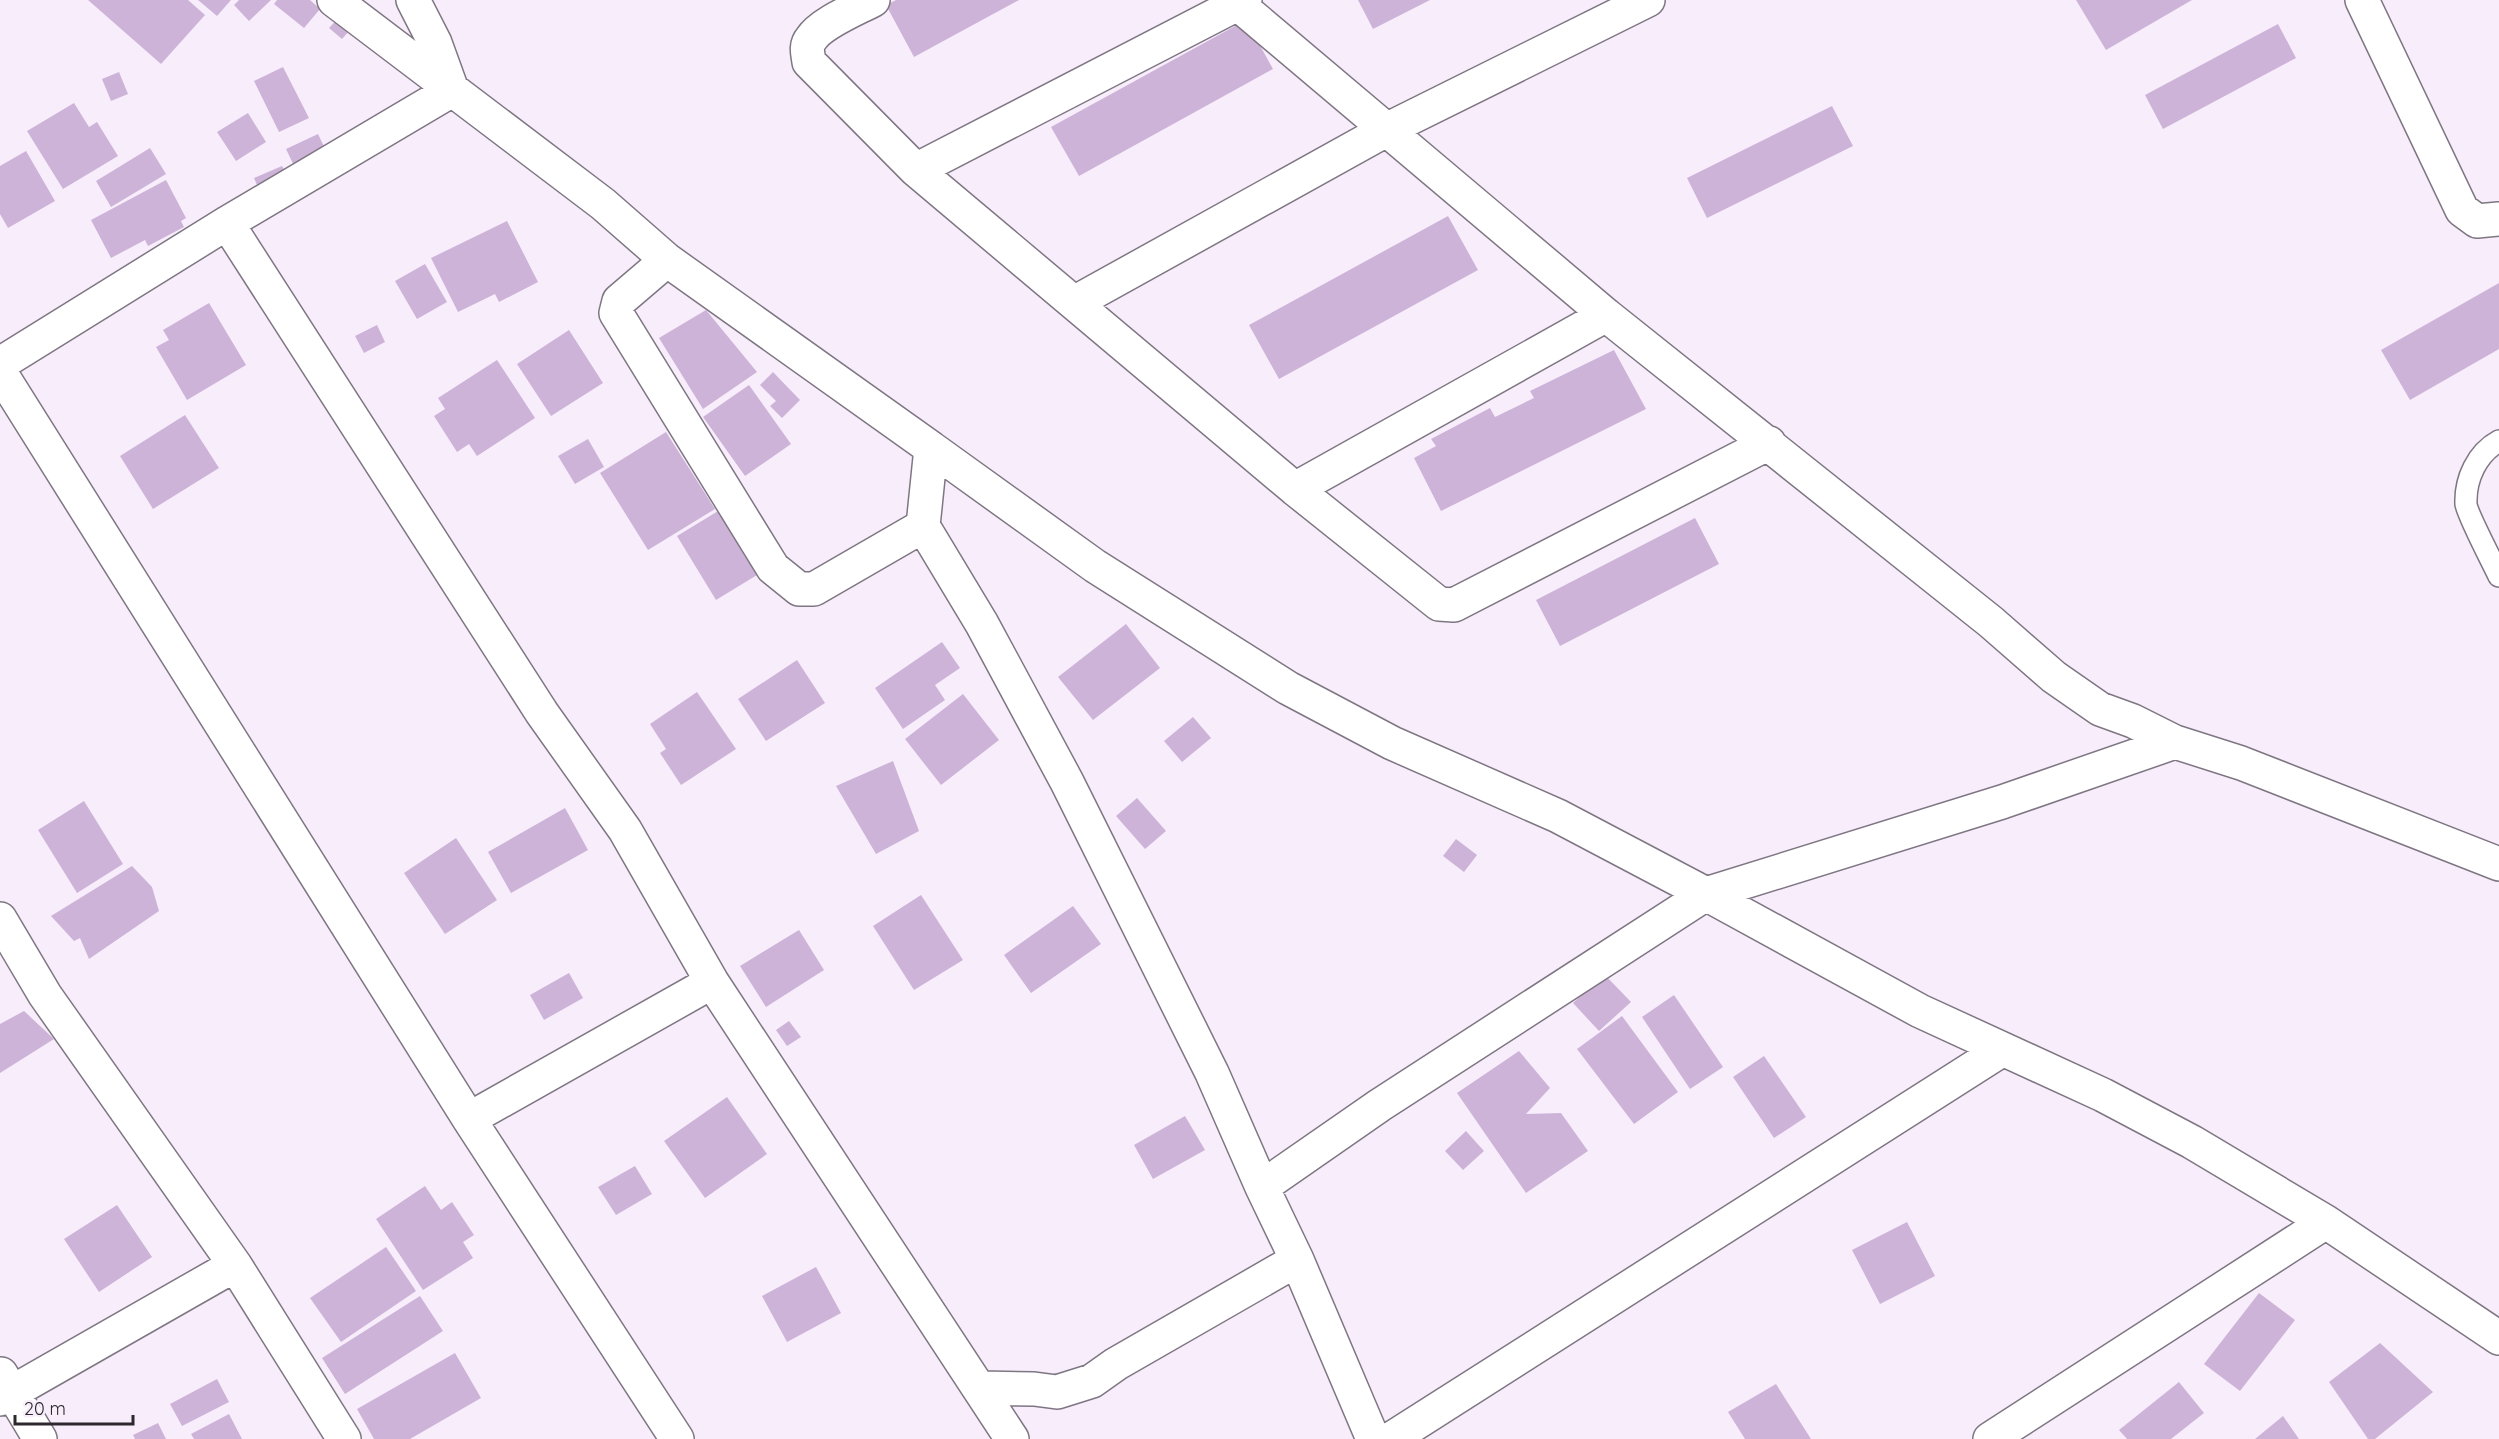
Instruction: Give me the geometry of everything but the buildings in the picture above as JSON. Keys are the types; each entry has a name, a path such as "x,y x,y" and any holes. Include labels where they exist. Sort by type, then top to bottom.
{"street":[{"path":"334,0 603,204 667,260 1095,566 1288,688 1392,742 1558,816 1920,1011 2103,1095 2192,1142 2326,1222 2499,1338"},
{"path":"413,0 435,43 452,90"},
{"path":"873,0 829,23 811,38 807,50 809,62 916,170 1294,489 1439,604 1454,605 1769,443"},
{"path":"1074,303 1386,130 1648,0"},
{"path":"2362,0 2462,210 2476,221 2499,219"},
{"path":"916,170 1238,1 1386,130 1606,315 1991,622 2054,677 2100,709 2133,721 2175,742 2241,763 2499,864"},
{"path":"0,364 227,223 452,90"},
{"path":"227,223 542,713 625,830 712,982 1012,1439"},
{"path":"667,260 619,301 616,313 773,568 799,589 814,589 923,526"},
{"path":"1294,489 1606,315"},
{"path":"0,372 469,1119 676,1439"},
{"path":"931,448 923,526 982,624 1066,782 1212,1072 1262,1187 1297,1260 1373,1439"},
{"path":"1262,1187 1390,1099 1706,894 2002,802 2175,742"},
{"path":"0,919 45,995 235,1265 344,1439"},
{"path":"469,1119 712,982"},
{"path":"1391,1439 2003,1049"},
{"path":"1990,1439 2326,1222"},
{"path":"980,1388 1058,1392 1092,1381 1116,1364 1297,1260"},
{"path":"40,1439 4,1387 235,1265"}],"lane":[{"path":"2499,441 2491,445 2472,468 2466,505 2499,576"}]}
